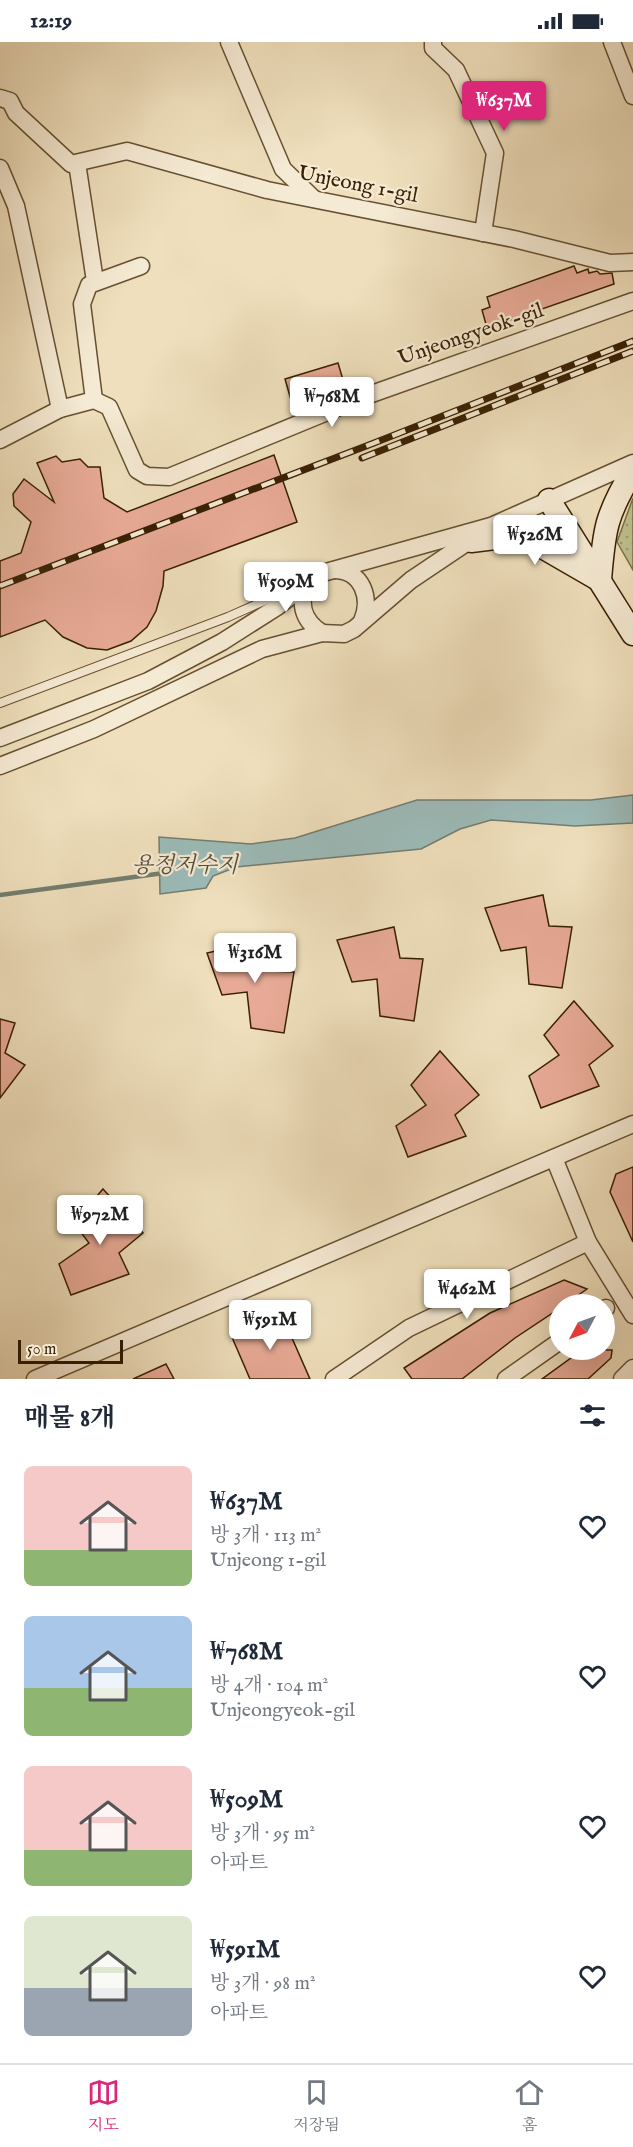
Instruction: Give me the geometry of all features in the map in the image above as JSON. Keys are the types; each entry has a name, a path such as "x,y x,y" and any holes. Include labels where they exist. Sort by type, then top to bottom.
{"street":[{"path":"229,42 283,169 315,200"},
{"path":"433,42 433,48 456,70 495,153 483,233"},
{"path":"612,42 629,73 633,96"},
{"path":"0,98 10,101 16,113 71,164 77,163 95,281"},
{"name":"Unjeong 1-gil","path":"77,163 127,151 267,190 483,233 610,263 633,262"},
{"path":"0,168 16,206 60,409"},
{"path":"0,440 60,409 94,400 82,304 89,285 95,281 141,266"},
{"name":"Unjeongyeok-gil","path":"94,400 109,406 136,470 147,476 169,477 366,396 633,301"},
{"path":"587,484 633,457"},
{"path":"0,738 157,676 222,642 329,570 491,526 633,463"},
{"path":"600,580 605,527 613,503 633,470"},
{"path":"549,500 633,634"},
{"path":"0,766 94,729 238,658 322,633 344,634 411,580 491,526"},
{"path":"471,541 503,537 532,541 600,580"},
{"path":"329,570 349,573 364,589 366,611 362,621"},
{"path":"311,580 302,598 302,609 313,627 322,633"},
{"path":"36,1379 94,1352 633,1124"},
{"path":"554,1158 588,1242 633,1315"},
{"path":"334,1379 409,1328 588,1242"},
{"path":"506,1379 549,1349"},
{"path":"622,1379 633,1368"}],"lane":[{"path":"0,703 228,616 311,580"}],"green space":[{"path":"633,498 633,570 617,542"}],"water":[{"name":"용정저수지","path":"633,795 633,823 575,826 491,820 460,829 421,849 236,867 213,876 206,888 160,894 159,837 251,844 295,838 417,800 591,800"}],"building":[{"path":"574,266 577,273 588,269 589,273 597,271 600,274 612,273 614,284 487,328 482,310 490,307 487,297"},
{"path":"338,363 346,390 293,407 285,379"},
{"path":"274,455 297,522 164,571 163,586 156,611 147,627 131,641 107,650 87,648 63,637 45,620 0,637 0,561 21,553 31,522 14,506 13,494 24,479 54,502 37,463 56,456 62,462 80,459 88,467 100,467 104,498 127,512"},
{"path":"543,895 549,926 572,927 562,988 529,984 526,947 501,951 485,908"},
{"path":"394,927 400,958 423,959 414,1021 380,1016 377,979 352,982 337,940"},
{"path":"264,940 270,971 294,972 284,1033 251,1028 247,992 222,995 207,953"},
{"path":"574,1001 613,1046 589,1065 599,1086 541,1108 529,1076 559,1055 544,1035"},
{"path":"0,1019 15,1023 5,1053 25,1065 0,1098"},
{"path":"440,1051 479,1095 455,1115 466,1136 408,1157 396,1126 426,1105 411,1085"},
{"path":"633,1167 633,1242 610,1192 616,1174"},
{"path":"103,1189 143,1233 119,1253 129,1274 71,1295 59,1264 89,1243 74,1223"},
{"path":"564,1280 587,1289 580,1294 549,1294 549,1315 462,1379 412,1379 404,1368 490,1313"},
{"path":"281,1313 310,1379 250,1379 231,1335"},
{"path":"568,1360 609,1360 588,1379 542,1379"},
{"path":"166,1364 174,1379 133,1379"}],"waterway":[{"path":"0,895 164,873"}],"railway":[{"path":"0,586 633,341"},
{"path":"362,458 633,351"}]}
